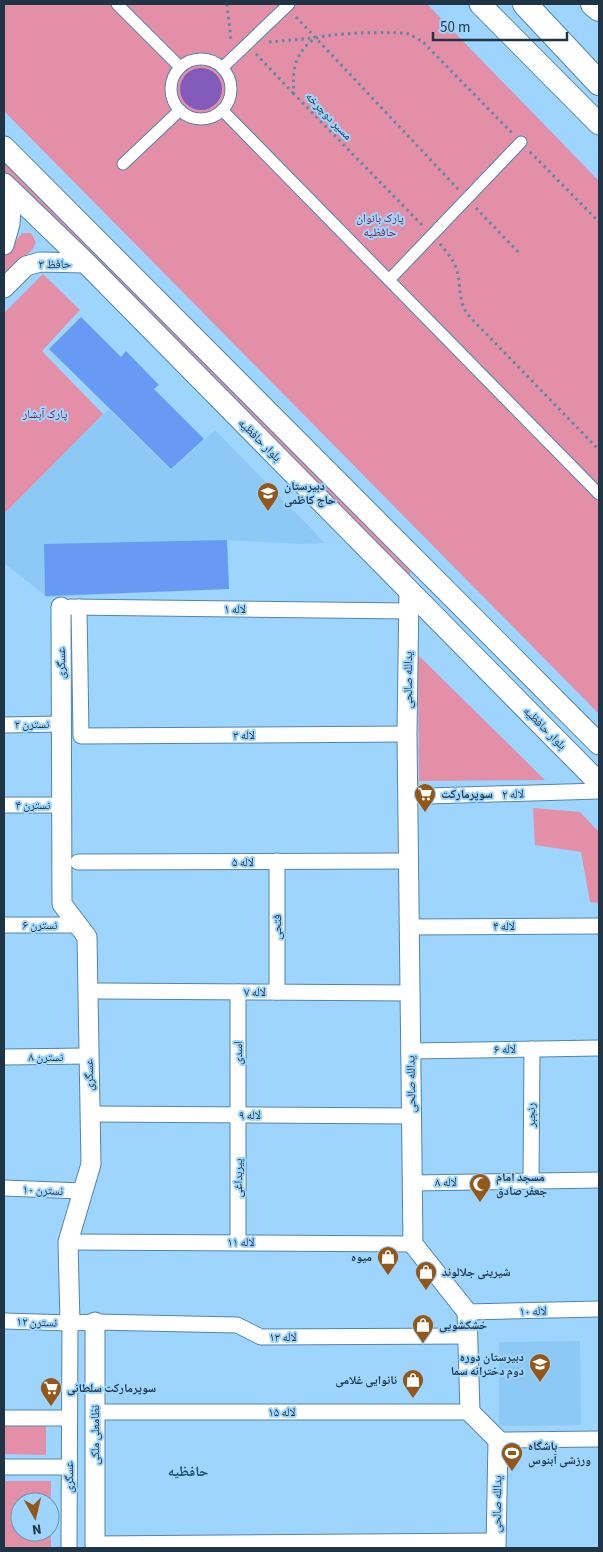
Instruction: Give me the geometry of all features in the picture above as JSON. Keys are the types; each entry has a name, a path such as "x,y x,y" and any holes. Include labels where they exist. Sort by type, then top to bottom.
{"main road":[{"path":"480,4 599,124"},
{"path":"524,4 599,83"},
{"path":"593,4 599,9"},
{"name":"بلوار حافظیه","path":"4,147 599,744"},
{"name":"بلوار حافظیه","path":"8,188 86,263 599,783"},
{"path":"408,590 426,572"}],"street":[{"path":"118,4 180,67"},
{"path":"222,68 287,5"},
{"path":"199,58 209,60 222,68 230,81 231,92 228,102 222,110 213,116 203,119 193,118 183,113 176,106 170,86 180,67 188,61 199,58"},
{"path":"123,164 180,110"},
{"path":"222,110 599,494"},
{"path":"389,280 521,142"},
{"path":"4,245 10,224 8,188"},
{"name":"حافظ ۳","path":"4,288 26,266 40,262 86,263"},
{"name":"یدالله صالحی","path":"408,590 407,734 413,1244"},
{"name":"لاله ۱","path":"70,607 408,611"},
{"name":"عسگری","path":"69,1548 70,1323 68,1242 91,1164 87,937 62,904 61,724 70,607"},
{"name":"لاله ۳","path":"70,607 81,736 407,734"},
{"name":"نسترن ۲","path":"4,724 61,724"},
{"name":"لاله ۲","path":"428,796 599,791"},
{"name":"نسترن ۴","path":"4,805 62,805"},
{"name":"فتحی","path":"277,861 277,992"},
{"name":"لاله ۵","path":"78,862 409,861"},
{"name":"نسترن ۶","path":"4,925 77,924"},
{"name":"لاله ۴","path":"410,927 599,926"},
{"name":"لاله ۷","path":"99,991 410,993"},
{"name":"اسدی","path":"238,992 238,1115"},
{"name":"لاله ۶","path":"411,1051 599,1048"},
{"name":"رنجبر","path":"531,1181 532,1049"},
{"name":"نسترن ۸","path":"4,1057 88,1056"},
{"name":"لاله ۹","path":"90,1114 411,1116"},
{"name":"پیربداغی","path":"238,1115 238,1242"},
{"name":"لاله ۸","path":"412,1183 599,1180"},
{"name":"نسترن ۱۰","path":"4,1188 82,1191"},
{"name":"لاله ۱۱","path":"68,1242 413,1244"},
{"path":"413,1244 467,1312 470,1412 498,1440 599,1439"},
{"name":"لاله ۱۰","path":"467,1312 599,1309"},
{"name":"نسترن ۱۲","path":"4,1321 70,1323"},
{"name":"نظامعلی ملکی","path":"94,1322 96,1546"},
{"name":"لاله ۱۳","path":"70,1323 237,1325 261,1337 468,1336"},
{"name":"لاله ۱۵","path":"94,1412 470,1412"},
{"path":"4,1418 69,1418"},
{"name":"یدالله صالحی","path":"496,1545 498,1440"},
{"path":"69,1445 94,1444"},
{"path":"4,1467 69,1467"},
{"path":"96,1546 496,1545"}],"path":[{"path":"227,4 233,58"},
{"path":"287,5 520,254"},
{"path":"247,44 368,33 409,34 422,41 599,222"},
{"name":"مسیر دوچرخه","path":"316,38 301,52 296,62 293,71 294,94 446,251 456,267 462,307 468,316 599,450"},
{"path":"247,44 294,94"}],"shaded area":[{"path":"201,68 216,74 222,89 216,104 201,110 186,104 180,89 186,74"},
{"path":"109,410 171,470 215,430 325,543 303,544 227,540 229,589 47,597 4,563 4,514"},
{"name":"دبیرستان دوره دوم دخترانه سما","path":"580,1341 581,1425 499,1426 499,1342"}],"green space":[{"name":"پارک بانوان حافظیه","path":"4,4 427,4 599,181 599,714 4,111"},
{"path":"4,159 334,492 411,572 408,577 4,173"},
{"path":"22,233 31,233 36,242 33,249 4,277 4,256"},
{"name":"پارک آبشار","path":"43,274 80,310 42,351 103,414 4,514 4,313"},
{"path":"418,655 545,780 419,781"},
{"path":"533,808 580,812 599,832 599,903 590,902 581,852 535,845"},
{"path":"4,1425 46,1426 46,1455 4,1454"},
{"path":"4,1481 51,1481 51,1492 10,1492 10,1542 51,1542 51,1548 4,1548"}],"building":[{"path":"81,317 121,357 126,351 159,385 154,389 204,439 171,469 49,349"},
{"path":"227,540 229,589 45,596 44,544"}],"place":[{"name":"دبیرستان حاج کاظمی","path":"268,512"},
{"name":"سوپرمارکت","path":"425,813"},
{"name":"مسجد امام جعفر صادق","path":"480,1203"},
{"name":"میوه","path":"388,1276"},
{"name":"شیرینی جلالوند","path":"426,1291"},
{"name":"خشکشویی","path":"423,1344"},
{"name":"دبیرستان دوره دوم دخترانه سما","path":"540,1383"},
{"name":"نانوایی غلامی","path":"413,1399"},
{"name":"سوپرمارکت سلطانی","path":"51,1407"},
{"name":"باشگاه ورزشی آبنوس","path":"512,1472"}],"district":[{"name":"حافظیه","path":"188,1471"}]}
